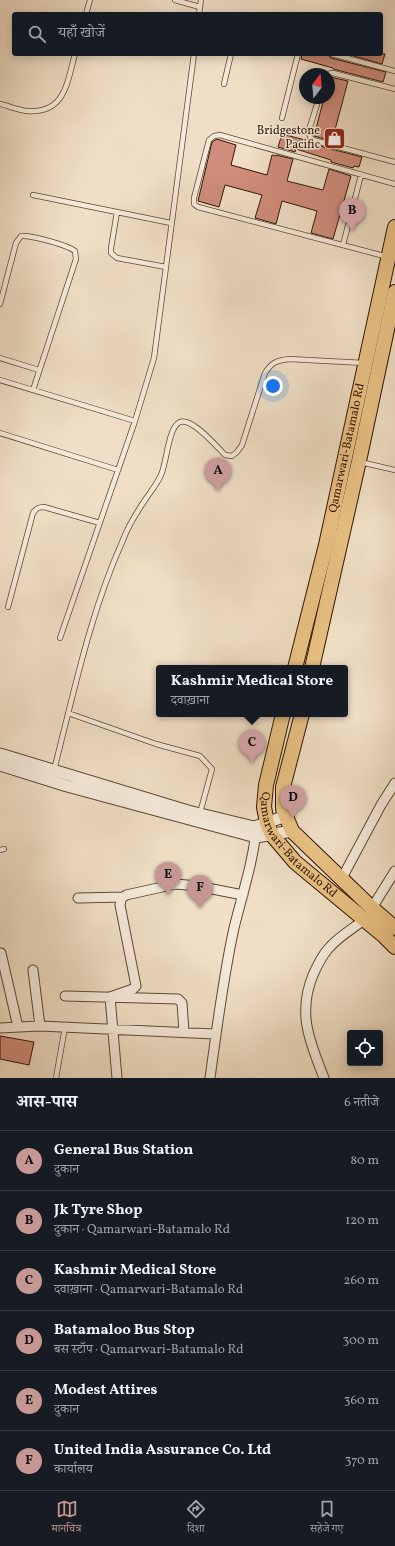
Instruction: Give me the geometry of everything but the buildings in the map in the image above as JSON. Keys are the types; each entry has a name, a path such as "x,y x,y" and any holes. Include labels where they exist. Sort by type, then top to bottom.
{"main road":[{"name":"Qamarwari-Batamalo Rd","path":"296,665 326,545 395,227"},
{"name":"Qamarwari-Batamalo Rd","path":"313,665 359,461 395,292"},
{"name":"Qamarwari-Batamalo Rd","path":"282,717 266,785 262,830 295,862 395,947"},
{"name":"Qamarwari-Batamalo Rd","path":"301,717 283,787 283,809 292,831 372,908 395,928"}],"street":[{"path":"0,754 262,830"},
{"path":"0,765 67,786 262,830 292,831"},
{"path":"343,879 395,783"},
{"path":"210,1078 215,1034 234,929 243,895 262,830 286,816"},
{"path":"372,908 395,871"},
{"path":"78,898 123,897 133,893 176,884 197,886 243,895"},
{"path":"110,997 133,989 136,986 120,905 120,900 123,897"},
{"path":"324,1078 313,1049 306,1021 305,1004 310,984 316,968 328,949 340,937 364,920"},
{"path":"1,953 18,1027"},
{"path":"33,970 35,996 40,1026"},
{"path":"66,996 178,999 182,1003 184,1032"},
{"path":"110,997 117,1078"},
{"path":"0,1028 40,1026 215,1034"}],"lane":[{"path":"87,12 90,0"},
{"path":"176,0 200,7"},
{"path":"199,12 201,0"},
{"path":"0,104 26,111 41,110 58,102 65,90 74,56"},
{"path":"60,638 135,421 154,358 194,56"},
{"path":"224,84 231,56"},
{"path":"282,118 298,56"},
{"path":"339,56 395,71"},
{"path":"335,74 395,89"},
{"path":"317,104 309,130 310,137 313,140 395,162"},
{"path":"389,257 198,207 194,204 194,198 209,140 214,136 220,135 395,184"},
{"path":"342,245 361,175"},
{"path":"33,195 172,223"},
{"path":"117,212 111,248 113,256 166,267"},
{"path":"0,304 16,243 21,236 28,236 68,247 75,251 76,259 33,390"},
{"path":"0,358 39,370"},
{"path":"54,770 98,602 123,538 162,474 172,432 176,425 181,421 187,421 194,425 225,455 232,456 242,445 265,373 271,364 289,359 366,364"},
{"path":"0,380 135,421"},
{"path":"0,433 118,470"},
{"path":"359,461 395,470"},
{"path":"8,607 36,509 40,506 100,523"},
{"path":"68,713 156,744 200,756 212,769 200,813"},
{"path":"56,1078 65,1027"}],"place":[{"name":"Bridgestone Pacific","path":"335,138"},
{"name":"Jk Tyre Shop","path":"352,231"},
{"name":"General Bus Station","path":"218,491"},
{"name":"Kashmir Medical Store","path":"252,763"},
{"name":"Batamaloo Bus Stop","path":"293,818"},
{"name":"Modest Attires","path":"168,895"},
{"name":"United India Assurance Co. Ltd","path":"200,908"}]}
